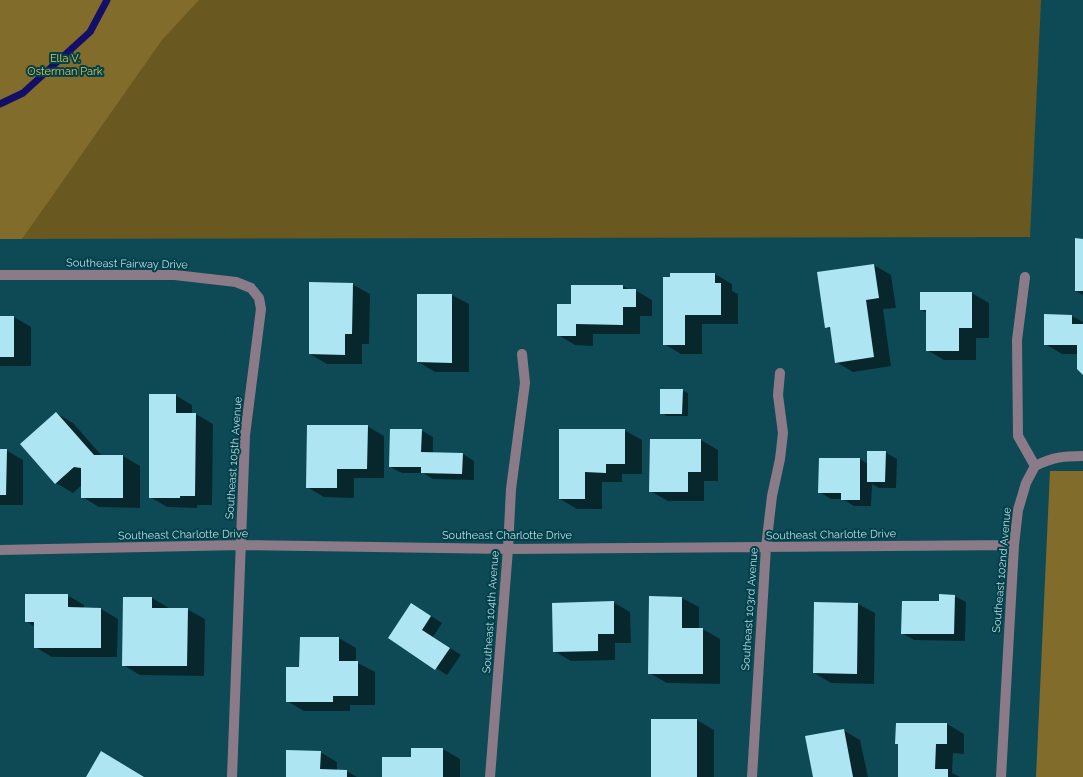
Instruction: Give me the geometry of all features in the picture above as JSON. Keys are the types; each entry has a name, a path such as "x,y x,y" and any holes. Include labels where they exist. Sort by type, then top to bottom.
{"street":[{"name":"Southeast Fairway Drive","path":"0,275 175,275 236,282 251,288"},
{"path":"1025,277 1017,340 1018,436 1036,466 1048,460 1064,456 1083,456"},
{"name":"Southeast 105th Avenue","path":"232,777 245,435 261,309 259,298 251,288"},
{"name":"Southeast 104th Avenue","path":"490,777 508,549 511,489 525,383 522,354"},
{"name":"Southeast 103rd Avenue","path":"752,777 766,548 771,503 780,459 783,433 778,395 780,373"},
{"name":"Southeast 102nd Avenue","path":"1001,777 1014,545 1018,510 1026,483 1036,466"},
{"name":"Southeast Charlotte Drive","path":"0,550 241,545 508,549 1014,545"}],"green space":[{"path":"0,0 1041,0 1030,237 0,239"},
{"name":"Ella V. Osterman Park","path":"0,0 199,0 162,40 22,239 0,239"},
{"path":"1050,471 1083,471 1083,777 1036,777"}],"building":[{"path":"1075,238 1083,239 1083,291 1075,291"},
{"path":"874,264 879,298 866,300 874,357 835,363 830,327 825,328 817,272"},
{"path":"670,273 715,273 715,283 721,283 721,315 685,315 685,345 663,345 663,277 670,277"},
{"path":"309,282 353,283 352,334 345,334 345,355 309,354"},
{"path":"571,285 623,285 623,289 636,289 636,307 623,307 623,325 576,324 576,336 557,336 557,304 571,304"},
{"path":"920,292 972,292 972,328 959,328 959,351 926,351 926,310 920,310"},
{"path":"417,294 452,294 452,363 417,362"},
{"path":"1044,314 1072,315 1072,324 1083,324 1083,375 1077,369 1077,345 1044,345"},
{"path":"0,316 14,316 14,357 0,357"},
{"path":"660,389 683,389 682,414 660,414"},
{"path":"149,394 176,394 176,413 196,413 195,496 180,496 180,498 149,498"},
{"path":"56,412 94,455 123,455 123,498 81,498 81,468 74,467 55,484 20,444"},
{"path":"307,425 368,425 367,469 337,469 337,488 306,488"},
{"path":"390,429 422,429 421,452 463,453 462,474 421,473 421,467 389,467"},
{"path":"559,429 625,429 625,464 606,464 606,473 585,472 585,499 559,499"},
{"path":"650,439 701,439 701,472 688,472 688,492 649,492"},
{"path":"0,449 7,449 6,495 0,495"},
{"path":"867,451 886,451 885,482 867,482"},
{"path":"819,458 860,458 860,500 841,500 841,493 818,493"},
{"path":"25,594 68,594 68,607 101,608 101,648 34,648 34,622 25,622"},
{"path":"939,594 955,595 954,634 901,634 902,601 939,601"},
{"path":"649,596 682,597 682,628 703,628 703,674 648,674"},
{"path":"123,597 152,597 152,608 188,608 187,666 122,666"},
{"path":"614,601 614,634 598,634 598,651 553,652 552,603"},
{"path":"814,602 858,603 857,674 813,673"},
{"path":"411,603 431,616 422,630 450,648 435,670 388,638"},
{"path":"300,637 339,637 339,661 358,661 358,696 333,696 333,702 286,702 286,667 299,667"},
{"path":"651,719 697,719 697,777 651,777"},
{"path":"896,723 947,723 947,744 936,744 935,769 948,769 948,777 898,777 898,744 895,744"},
{"path":"844,729 853,777 813,777 805,736"},
{"path":"411,748 443,748 443,777 382,777 382,757 411,757"},
{"path":"286,750 321,751 320,769 347,770 347,777 286,777"},
{"path":"101,751 144,777 86,777"}],"waterway":[{"path":"0,104 23,93 90,32 107,0"}]}
